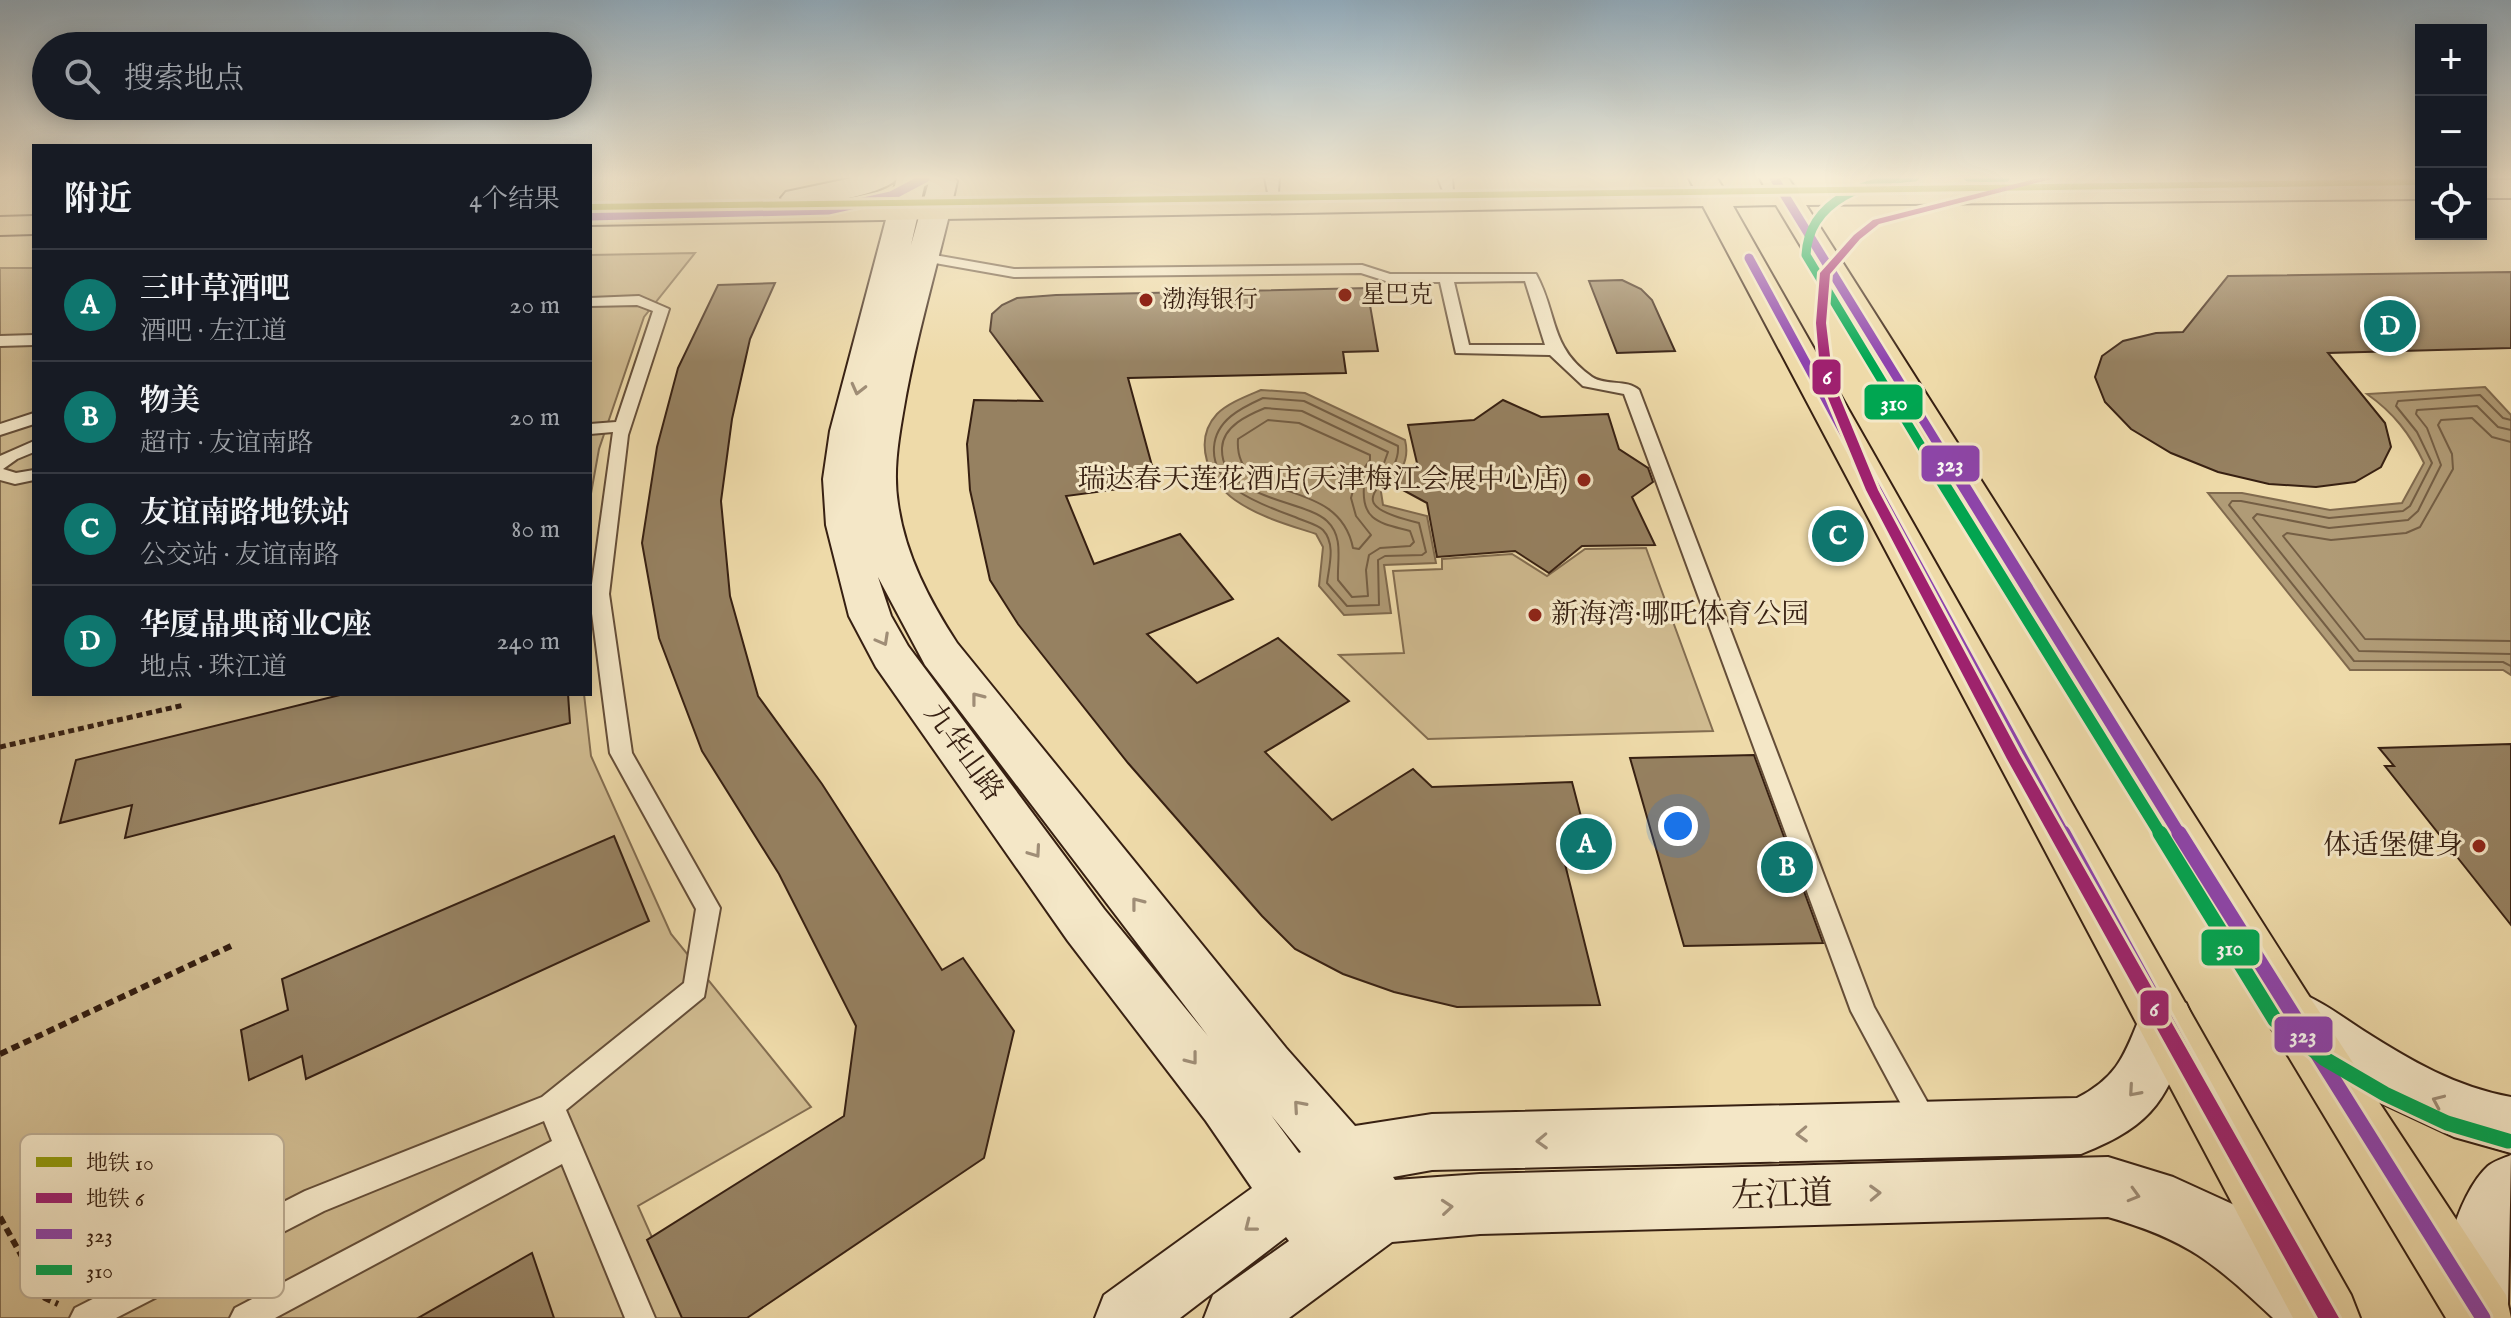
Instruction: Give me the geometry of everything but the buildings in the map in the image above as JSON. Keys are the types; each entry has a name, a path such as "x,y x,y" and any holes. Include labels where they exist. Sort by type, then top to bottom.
{"main road":[{"path":"1737,240 2328,1318"},
{"path":"1812,240 2288,1010 2480,1312"},
{"path":"1821,254 1826,240"}],"street":[{"name":"九华山路","path":"901,240 848,431 842,479 846,525 870,616 892,656 1086,925 1293,1192 1330,1247"},
{"name":"九华山路","path":"921,240 923,257 898,342 878,450 878,502 885,538 919,619 941,654 1266,1067 1343,1157 1381,1212"},
{"path":"2288,1010 2363,1062 2414,1090 2487,1122 2511,1125"},
{"name":"左江道","path":"1127,1318 1343,1157 1432,1142 2081,1126 2117,1109 2139,1090 2166,1021"},
{"path":"2480,1312 2478,1251 2487,1216 2511,1185"},
{"name":"左江道","path":"1236,1318 1381,1212 1480,1204 2108,1187 2155,1200 2196,1218 2231,1239 2321,1318"}],"lane":[{"path":"923,257 1014,273 1362,269 1389,278 1531,277 1554,350 1589,383 1631,390 1863,1011 1929,1130"},
{"path":"1446,278 1462,350 1554,350"},
{"path":"284,1217 315,1201 551,1106 695,989 708,908 621,753 599,594 623,426 661,309 639,300 592,302"},
{"path":"0,341 32,340"},
{"path":"0,430 32,419"},
{"path":"592,429 623,426"},
{"path":"0,465 11,455 32,447"},
{"path":"0,475 15,479 32,475"},
{"path":"551,1106 640,1318"},
{"path":"284,1297 568,1147"},
{"path":"86,1317 124,1298"},
{"path":"245,1318 283,1298"}],"path":[{"path":"0,747 14,741 184,705"},
{"path":"0,1054 231,946"},
{"path":"0,1217 3,1230 20,1258"},
{"path":"45,1298 86,1317"}],"shaded area":[{"path":"695,253 644,317 599,449 592,488 592,255"},
{"path":"0,268 32,268 32,696 584,696 591,756 671,934 811,1107 638,1206 688,1318 0,1318"},
{"name":"新海湾·哪吒体育公园","path":"1646,548 1713,731 1428,739 1339,655 1404,653 1393,571 1442,569 1442,559 1512,554 1547,576 1585,549"}],"water":[{"path":"2485,387 2511,415 2511,675 2503,670 2350,670 2208,493 2242,493 2330,510 2402,503 2424,463 2400,425 2367,394"},
{"path":"1261,390 1305,393 1405,440 1404,463 1381,492 1383,505 1427,516 1436,563 1384,565 1391,613 1344,615 1319,586 1323,547 1316,534 1244,506 1226,492 1211,472 1205,448 1210,425 1227,406"}],"metro line":[{"name":"6","path":"1855,240 1825,273 1821,323 1827,381 1872,490 2014,759 2329,1318"}],"transit line":[{"name":"310","path":"1809,240 1806,260 2275,1020 2325,1059 2385,1094 2447,1123 2508,1141"},
{"name":"323","path":"1812,240 2288,1010 2483,1318"},
{"name":"323","path":"1749,258 2328,1318"}],"place":[{"name":"星巴克","path":"1345,295"},
{"name":"渤海银行","path":"1146,300"},
{"name":"华厦晶典商业C座","path":"2390,326"},
{"name":"瑞达春天莲花酒店(天津梅江会展中心店)","path":"1584,480"},
{"name":"友谊南路地铁站","path":"1838,536"},
{"name":"新海湾·哪吒体育公园","path":"1535,615"},
{"name":"三叶草酒吧","path":"1586,844"},
{"name":"体适堡健身","path":"2479,846"},
{"name":"物美","path":"1787,867"}]}
